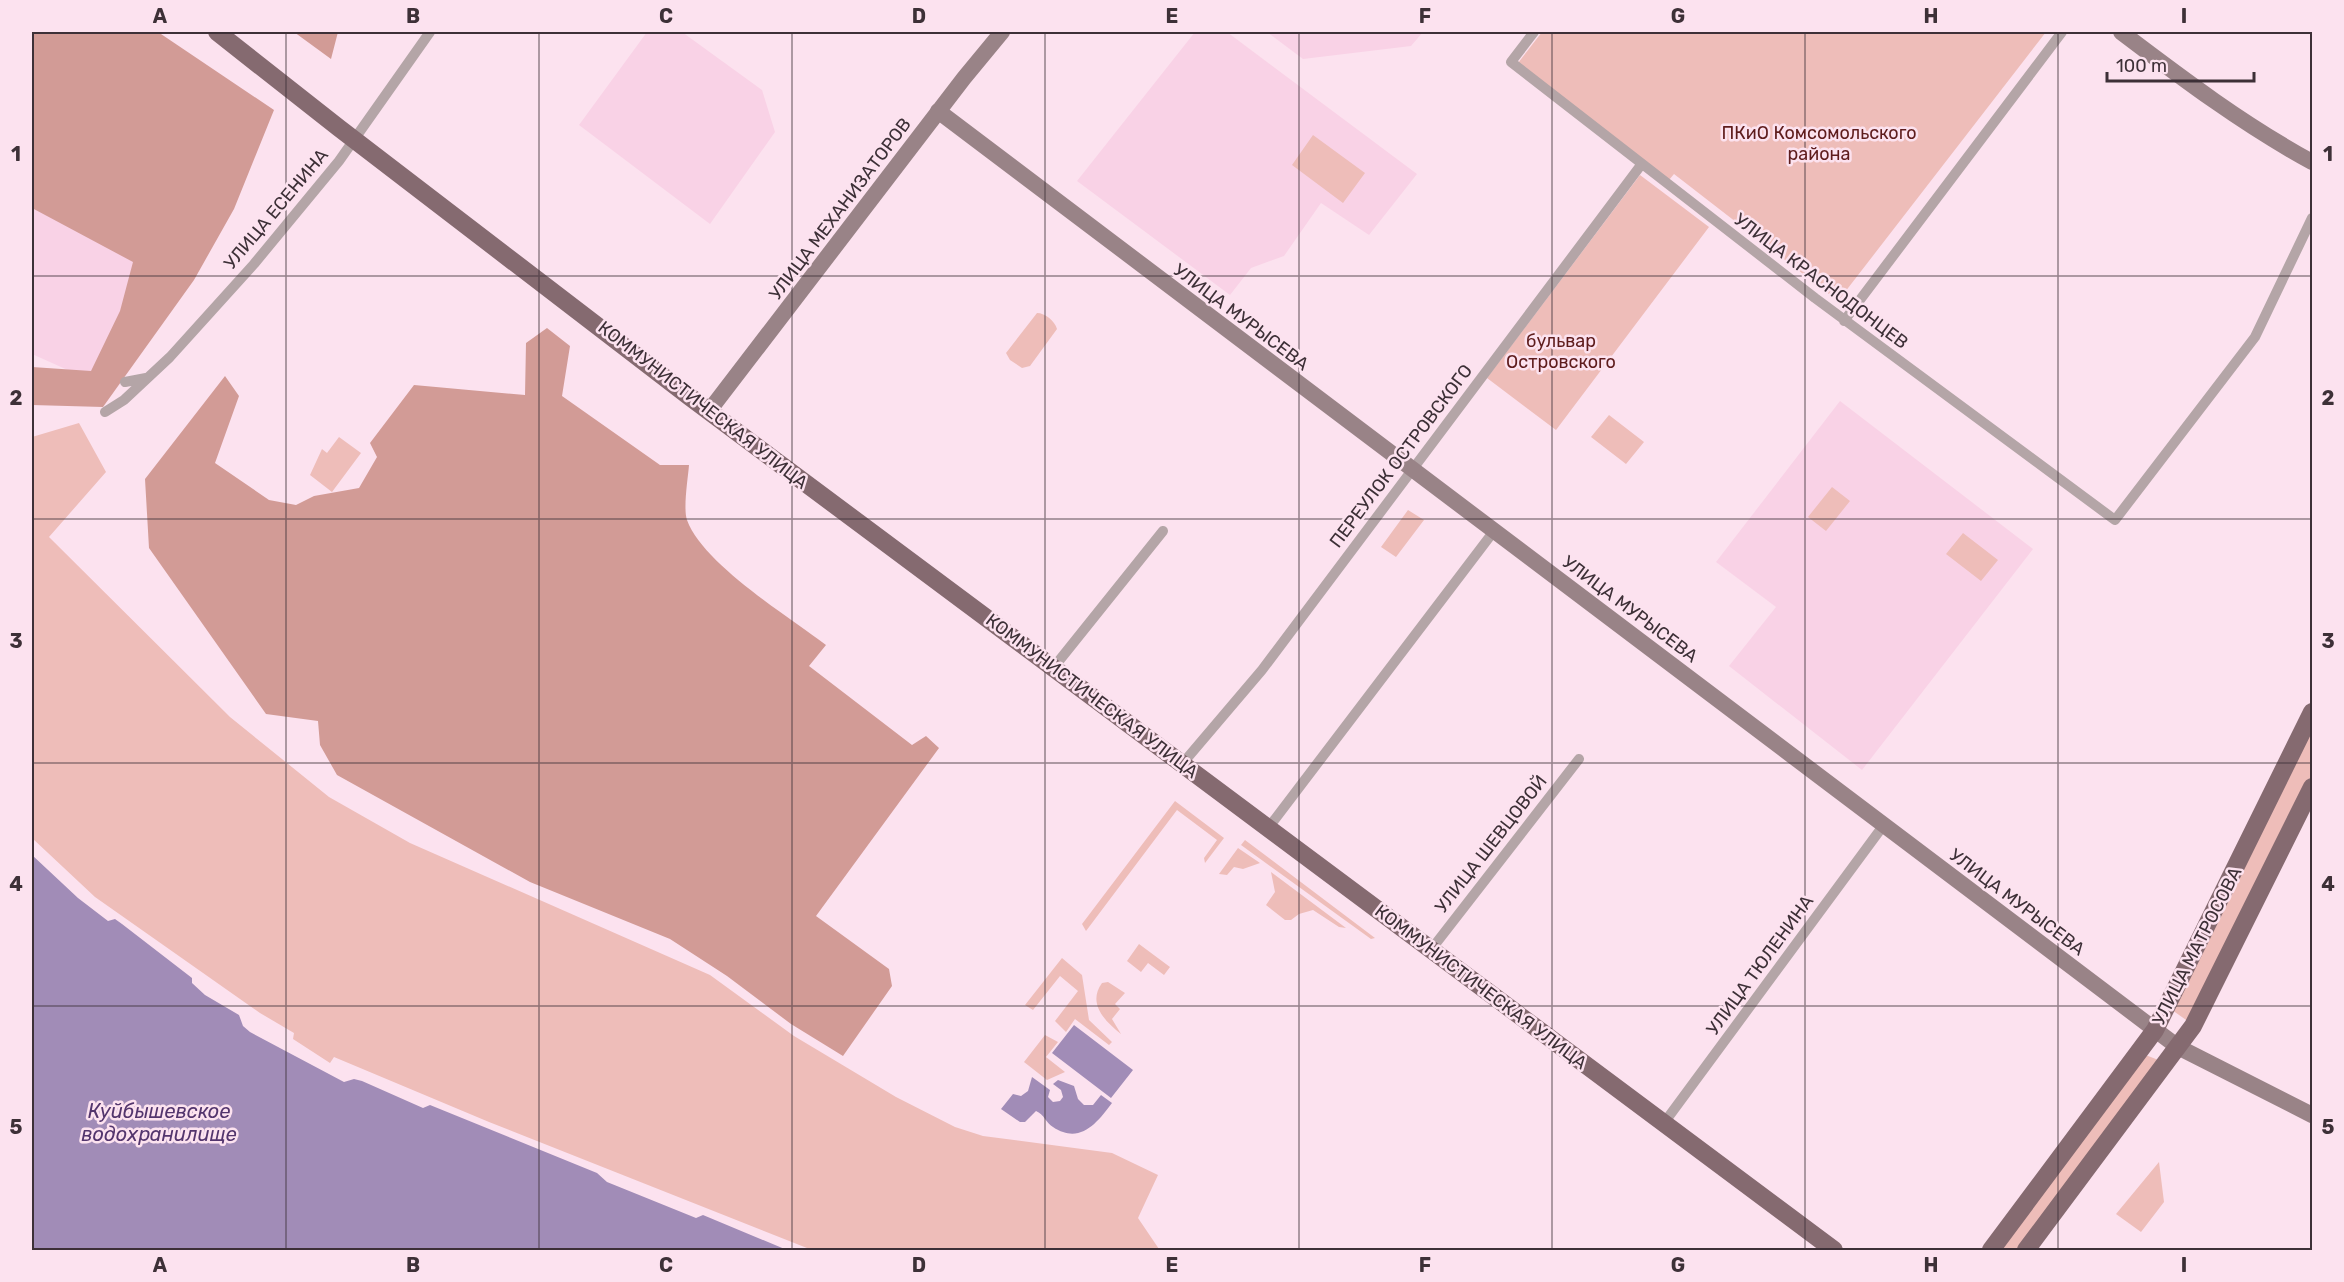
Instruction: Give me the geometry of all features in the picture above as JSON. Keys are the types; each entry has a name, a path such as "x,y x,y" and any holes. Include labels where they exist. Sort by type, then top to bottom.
{"main road":[{"name":"КОММУНИСТИЧЕСКАЯ УЛИЦА","path":"217,32 710,411 1834,1251"},
{"name":"УЛИЦА МАТРОСОВА","path":"1991,1251 2155,1030 2313,712"},
{"name":"УЛИЦА МАТРОСОВА","path":"2026,1251 2193,1026 2313,787"}],"street":[{"name":"УЛИЦА ЕСЕНИНА","path":"105,412 170,357 254,264 339,161 430,32"},
{"name":"УЛИЦА МЕХАНИЗАТОРОВ","path":"710,411 938,111 1002,32"},
{"name":"УЛИЦА КРАСНОДОНЦЕВ","path":"1534,32 1511,62 1844,321 2115,520 2255,336 2313,218"},
{"path":"1844,321 2062,32"},
{"path":"2121,32 2213,101 2271,140 2313,162"},
{"name":"УЛИЦА МУРЫСЕВА","path":"938,111 2178,1047 2313,1115"},
{"name":"ПЕРЕУЛОК ОСТРОВСКОГО","path":"1183,763 1262,670 1641,165"},
{"path":"124,382 146,378"},
{"path":"1054,667 1163,531"},
{"path":"1269,827 1494,531"},
{"name":"УЛИЦА ШЕВЦОВОЙ","path":"1430,951 1579,759"},
{"name":"УЛИЦА ТЮЛЕНИНА","path":"1664,1123 1883,826"}],"shaded area":[{"path":"32,32 158,32 274,110 234,209 194,280 103,407 32,405 32,367 91,371 120,311 133,262 32,208"},
{"path":"294,32 338,32 331,59"},
{"path":"647,32 682,32 762,90 775,132 710,224 579,125"},
{"path":"1195,32 1227,32 1417,174 1369,235 1321,203 1284,256 1251,268 1230,295 1077,181"},
{"path":"1267,32 1423,32 1411,46 1303,59"},
{"path":"32,207 144,256 118,324 90,380 32,354"},
{"path":"547,328 570,346 562,396 660,465 689,465 686,515 696,537 710,554 748,588 826,645 809,666 912,745 926,736 939,748 816,916 889,969 892,986 843,1056 791,1024 727,976 670,939 530,882 337,775 320,745 318,721 266,714 149,548 145,479 225,376 239,396 215,463 269,500 296,505 314,496 359,488 377,457 370,443 414,385 525,395 526,343"},
{"path":"1840,401 2033,549 1862,770 1729,666 1776,607 1716,562"}],"green space":[{"name":"ПКиО Комсомольского района","path":"1542,32 2046,32 1838,301 1674,174 1669,180 1518,63"},
{"path":"1313,135 1365,173 1343,203 1292,165"},
{"name":"бульвар Островского","path":"1640,175 1709,227 1556,430 1487,378"},
{"path":"1037,313 1049,318 1057,329 1030,366 1022,368 1010,360 1006,353"},
{"path":"1609,415 1644,442 1626,464 1591,437"},
{"path":"79,423 106,472 49,537 230,717 329,797 410,843 710,975 794,1036 896,1097 955,1127 983,1136 1112,1153 1158,1175 1138,1218 1159,1249 1163,1250 812,1250 489,1122 334,1057 330,1063 293,1039 294,1033 260,1013 95,897 32,838 32,437"},
{"path":"339,437 361,453 332,492 310,475 322,449 327,453"},
{"path":"1832,487 1850,501 1826,531 1808,517"},
{"path":"1408,510 1424,520 1396,557 1381,547"},
{"path":"1963,533 1998,560 1981,581 1946,554"},
{"path":"2312,727 2312,774 2189,1022 2172,1010"},
{"path":"1175,801 1224,838 1205,863 1204,858 1217,840 1177,810 1086,931 1082,924"},
{"path":"1245,840 1375,938 1371,939 1241,845"},
{"path":"1238,848 1260,863 1243,869 1234,867 1227,875 1219,874"},
{"path":"1271,872 1346,928 1339,927 1313,910 1299,914 1291,920 1285,920 1266,905 1275,892"},
{"path":"1139,944 1170,967 1164,975 1148,963 1141,972 1127,961"},
{"path":"1062,958 1082,975 1089,1020 1112,1042 1109,1045 1075,1019 1066,1032 1055,1021 1078,991 1060,976 1033,1010 1025,1005"},
{"path":"1108,982 1125,993 1115,1004 1120,1009 1112,1019 1121,1034 1104,1018 1097,1005 1098,991 1102,983"},
{"path":"1045,1035 1058,1042 1046,1057 1065,1072 1047,1080 1024,1062"},
{"path":"2143,1054 2161,1061 2019,1250 1997,1250"},
{"path":"2159,1162 2164,1202 2141,1232 2116,1214"}],"water":[{"name":"Куйбышевское водохранилище","path":"32,855 78,898 108,921 115,919 122,924 192,978 192,983 205,995 239,1015 243,1026 250,1032 344,1082 354,1079 362,1081 423,1108 430,1105 597,1173 607,1182 696,1218 703,1215 787,1250 32,1250"},
{"path":"1074,1025 1133,1070 1111,1098 1052,1053"},
{"path":"1032,1077 1050,1090 1048,1097 1053,1102 1060,1101 1063,1097 1061,1090 1053,1084 1058,1080 1074,1086 1078,1099 1084,1105 1093,1105 1101,1095 1112,1103 1094,1124 1080,1133 1063,1132 1051,1125 1036,1111 1025,1122 1020,1122 1001,1109 1013,1094 1021,1096 1028,1091"}]}
